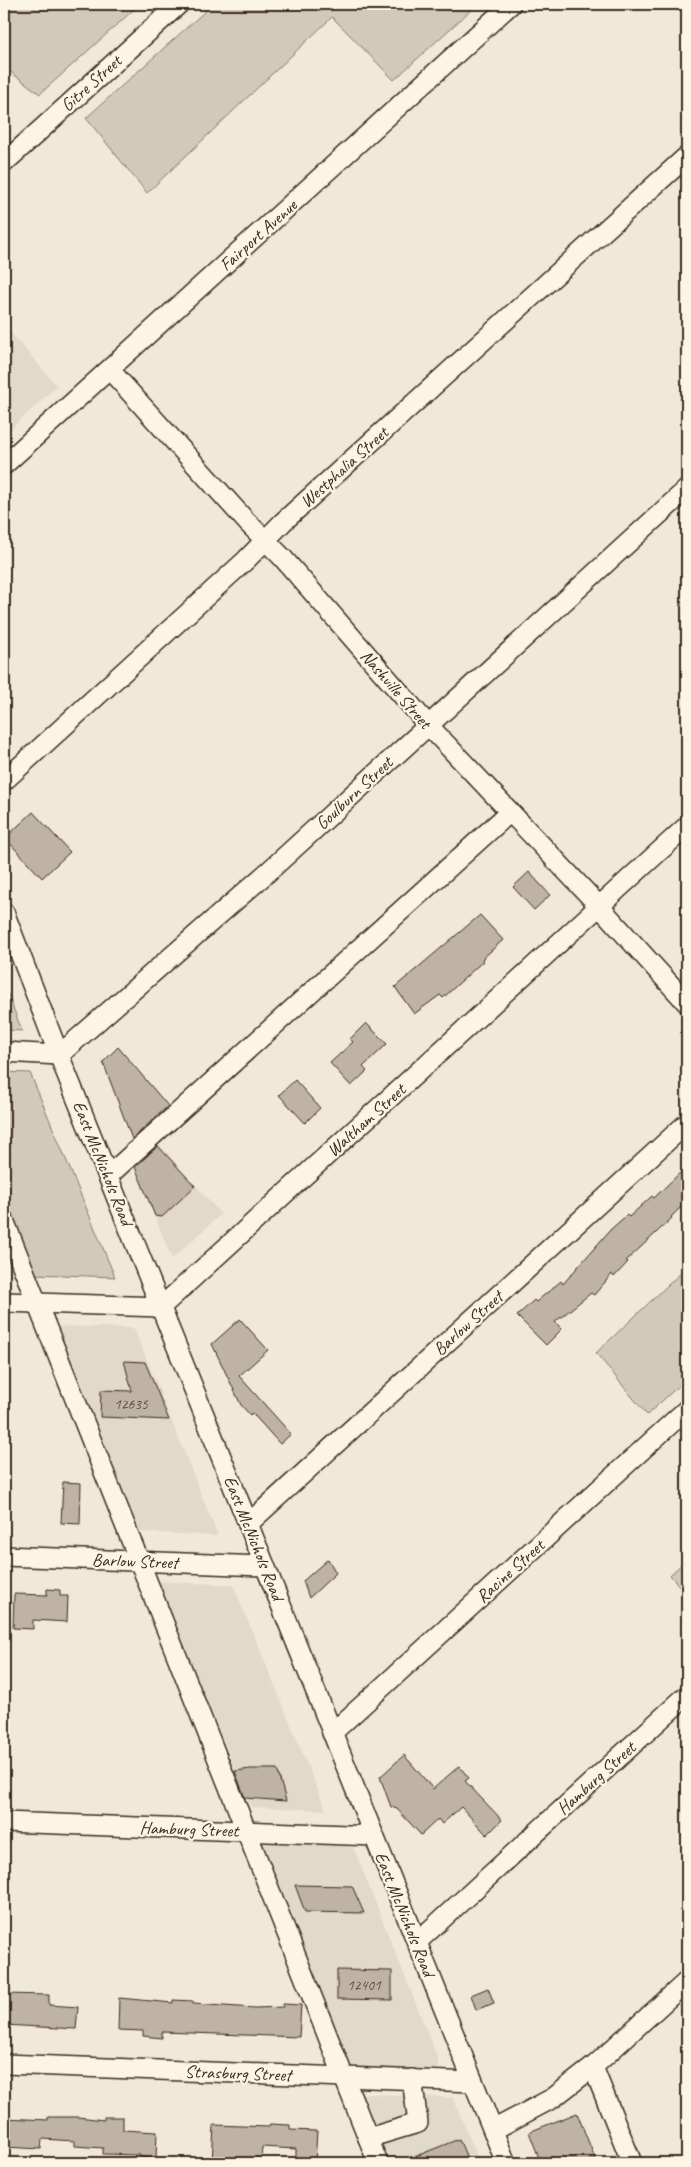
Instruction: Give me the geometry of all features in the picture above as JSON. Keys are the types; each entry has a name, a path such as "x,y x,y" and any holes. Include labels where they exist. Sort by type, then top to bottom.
{"street":[{"name":"Gitre Street","path":"4,163 179,4"},
{"name":"Fairport Avenue","path":"4,466 511,4"},
{"name":"Westphalia Street","path":"4,781 687,156"},
{"name":"Nashville Street","path":"110,370 266,540 428,726 600,907 687,1003"},
{"name":"Goulburn Street","path":"59,1055 269,871 687,489"},
{"path":"108,1176 510,812"},
{"name":"Waltham Street","path":"161,1307 687,826"},
{"name":"East McNichols Road","path":"4,912 59,1055 506,2163"},
{"path":"4,1052 59,1055"},
{"name":"Barlow Street","path":"248,1524 687,1123"},
{"path":"4,1220 378,2163"},
{"path":"4,1302 161,1307"},
{"name":"Racine Street","path":"332,1733 687,1410"},
{"name":"Barlow Street","path":"4,1556 265,1566"},
{"name":"Hamburg Street","path":"417,1942 687,1695"},
{"name":"Hamburg Street","path":"4,1822 374,1836"},
{"path":"493,2130 553,2098 592,2067 687,1981"},
{"name":"Strasburg Street","path":"4,2064 473,2082"},
{"path":"592,2067 632,2163"},
{"path":"368,2138 418,2123 412,2079"}],"shaded area":[{"path":"9,4 140,4 40,94 4,67 4,9"},
{"path":"213,4 467,4 472,9 394,80 332,17 147,193 86,118"},
{"path":"4,325 57,386 4,435"},
{"path":"4,984 22,1031 4,1030"},
{"path":"4,1072 30,1073 115,1277 33,1274 4,1201"},
{"path":"158,1143 221,1214 172,1259 134,1164"},
{"path":"687,1267 687,1378 647,1415 596,1353"},
{"path":"55,1326 134,1328 218,1536 138,1532"},
{"path":"687,1559 687,1595 670,1575"},
{"path":"156,1581 233,1585 326,1810 251,1807"},
{"path":"260,1843 346,1845 354,1849 438,2059 438,2067 427,2073 343,2069"},
{"path":"354,2093 453,2098 480,2163 382,2163"}],"building":[{"path":"33,812 70,852 42,878 5,838"},
{"path":"529,872 550,895 534,910 513,887"},
{"path":"480,915 503,940 443,998 440,995 414,1014 395,987"},
{"path":"366,1023 387,1044 363,1067 367,1071 351,1086 330,1063 353,1042 350,1039"},
{"path":"118,1047 168,1106 132,1139 103,1062"},
{"path":"295,1080 320,1108 305,1123 279,1095"},
{"path":"158,1146 195,1186 162,1217 155,1216 135,1167"},
{"path":"687,1166 687,1201 672,1218 626,1261 628,1262 614,1277 612,1274 594,1295 591,1293 555,1322 562,1329 546,1345 517,1316 534,1300 536,1302 561,1281 563,1284 611,1229 627,1215 629,1217 652,1196 654,1198"},
{"path":"240,1319 268,1350 239,1376 291,1434 280,1444 252,1413 250,1415 241,1405 212,1344"},
{"path":"124,1361 145,1362 169,1420 100,1417 101,1390 132,1391"},
{"path":"63,1482 81,1483 80,1524 61,1523"},
{"path":"328,1559 336,1573 309,1598 303,1581"},
{"path":"47,1589 60,1590 60,1596 68,1596 67,1622 33,1620 33,1629 13,1628 14,1594 47,1595"},
{"path":"404,1755 433,1789 459,1766 469,1778 465,1781 502,1820 487,1835 461,1807 442,1824 438,1819 421,1835 397,1809 391,1807 380,1777"},
{"path":"277,1769 286,1801 245,1798 235,1771"},
{"path":"295,1885 352,1886 364,1913 305,1912"},
{"path":"337,1970 392,1971 392,2000 337,1999"},
{"path":"488,1988 494,2003 476,2010 471,1995"},
{"path":"4,1994 49,1995 49,2005 78,2007 76,2029 4,2025"},
{"path":"119,1998 173,2003 173,2000 193,2001 193,2004 255,2008 283,2007 283,2004 301,2005 299,2037 162,2032 162,2038 143,2036 143,2031 118,2030"},
{"path":"577,2113 597,2163 541,2163 529,2132"},
{"path":"48,2117 78,2117 104,2120 104,2117 123,2117 123,2130 157,2132 156,2158 140,2157 140,2155 103,2154 103,2148 75,2146 75,2141 42,2139 41,2149 5,2147 4,2118 48,2120"},
{"path":"270,2124 290,2125 290,2130 317,2131 315,2162 296,2161 296,2149 262,2147 261,2161 233,2160 233,2163 212,2163 214,2125 269,2127"},
{"path":"459,2139 469,2163 401,2163 401,2162"}]}
